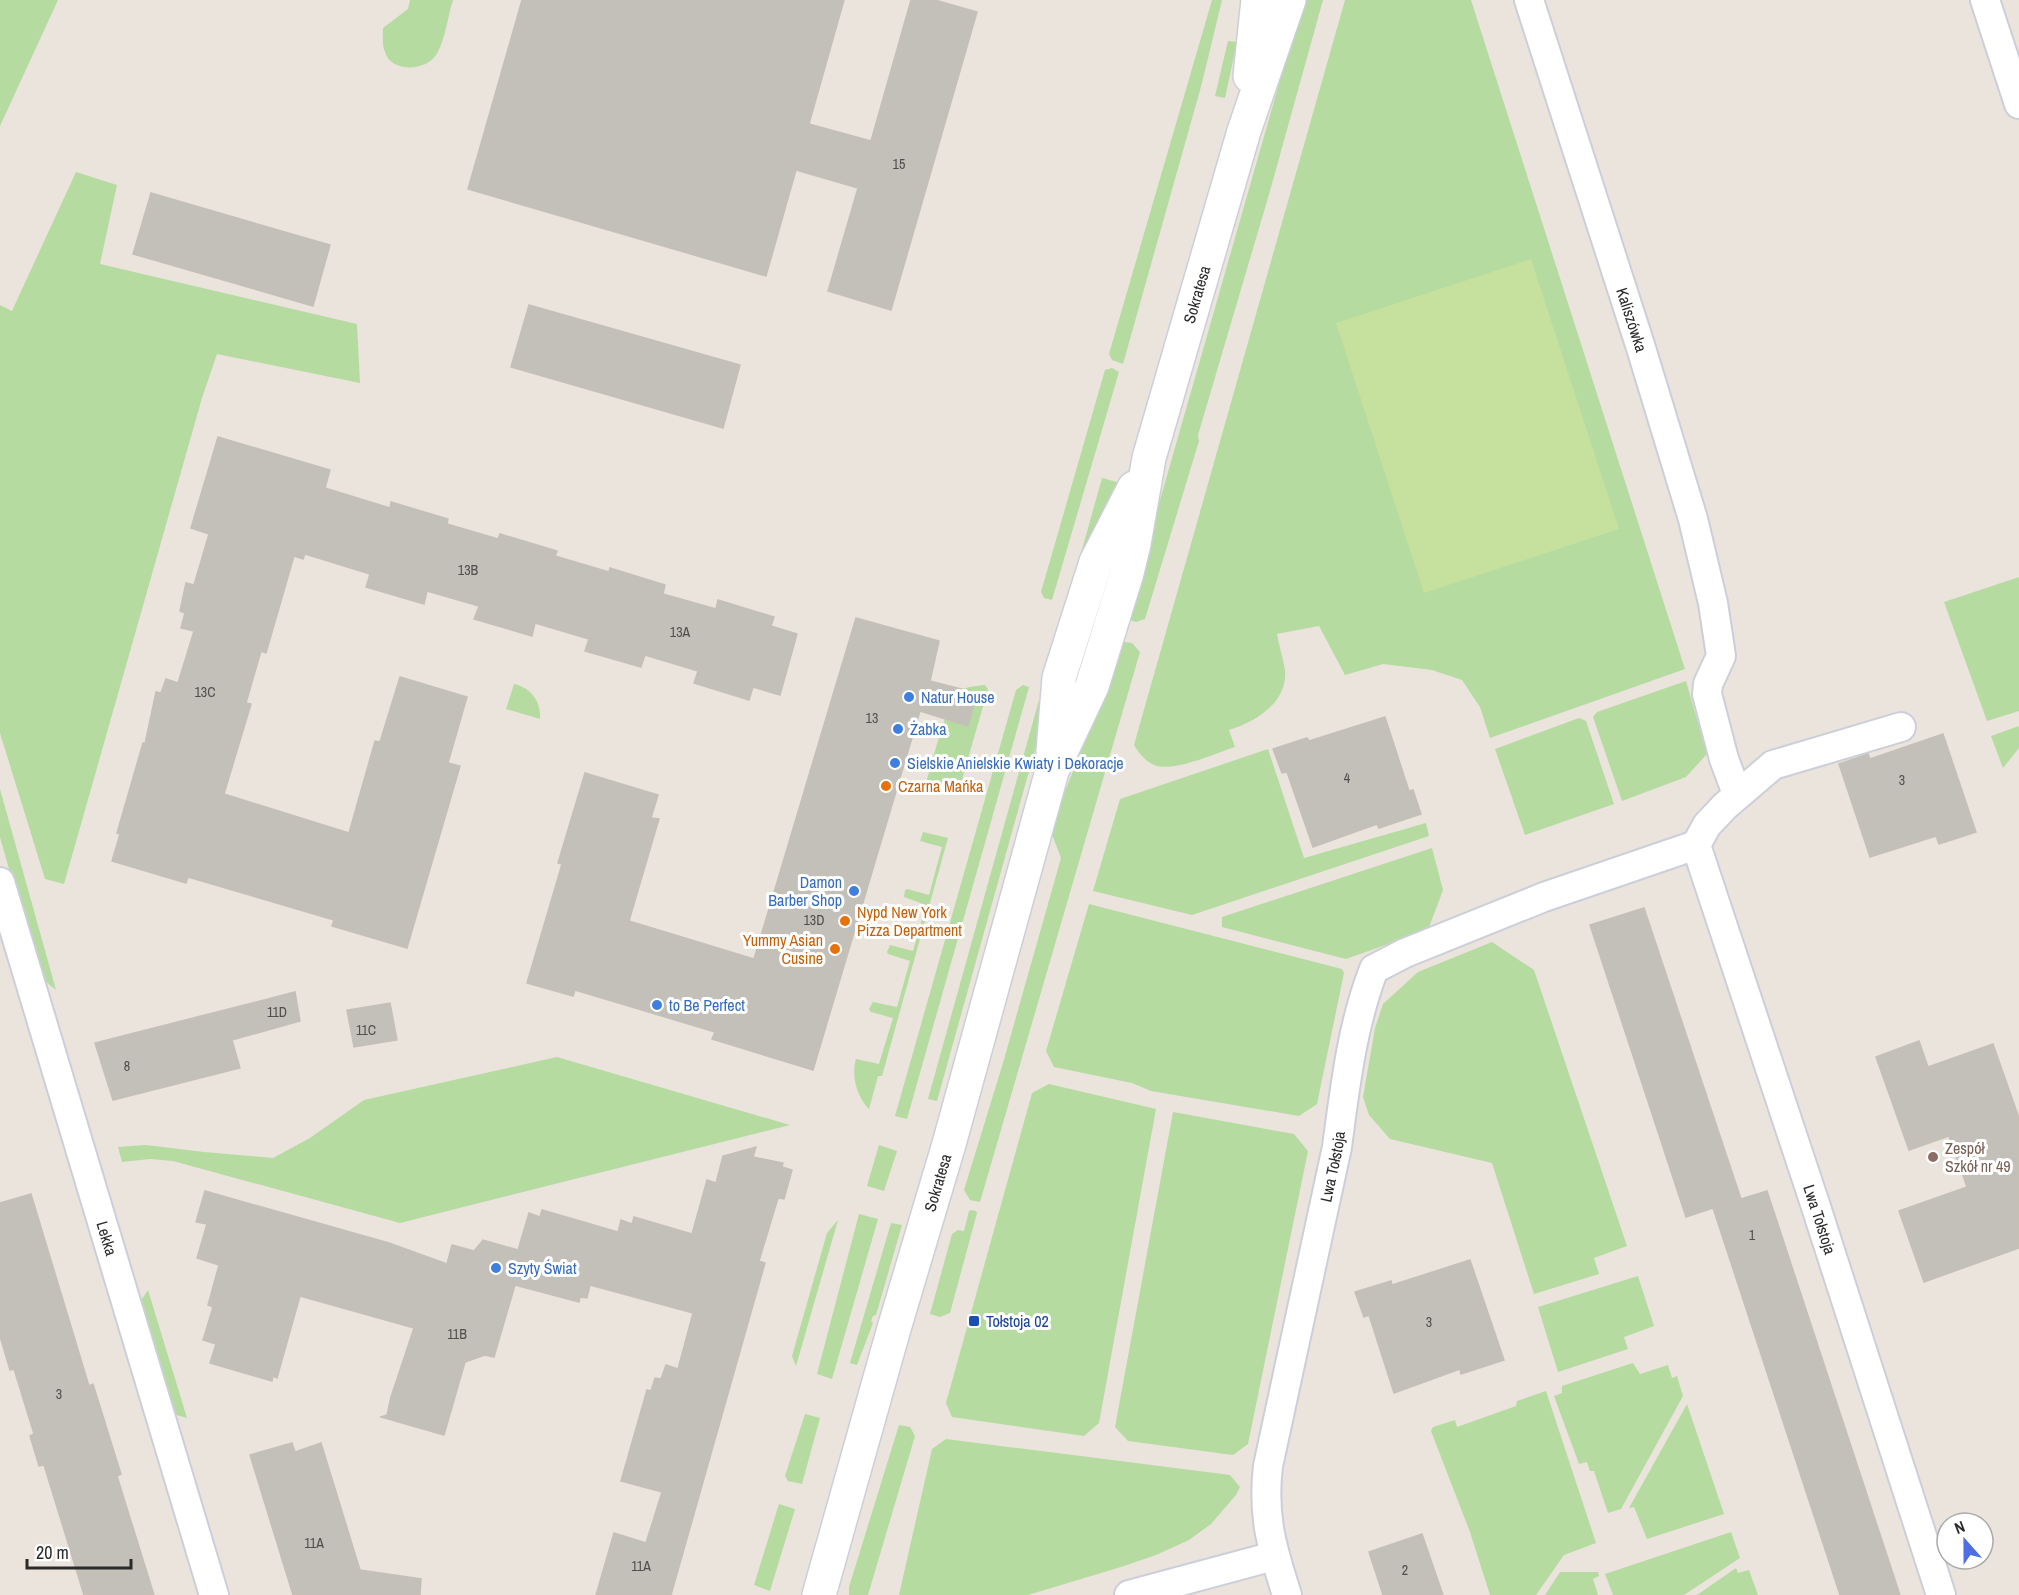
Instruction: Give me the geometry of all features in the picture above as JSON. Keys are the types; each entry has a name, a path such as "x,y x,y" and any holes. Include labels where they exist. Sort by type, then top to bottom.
{"street":[{"name":"Sokratesa","path":"1244,131 1258,0"},
{"name":"Sokratesa","path":"819,1595 896,1321 949,1144 1052,771 1059,678 1096,562 1149,458 1244,131 1289,0"},
{"name":"Kaliszówka","path":"1529,0 1693,519 1713,603 1720,644 1721,659 1710,678 1707,694 1737,794"},
{"path":"1984,0 2008,39 2019,104"},
{"path":"1696,845 1707,825 1737,794 1773,765 1901,727"},
{"name":"Lwa Tołstoja","path":"1287,1595 1274,1556 1266,1514 1268,1466 1336,1147 1344,1093 1364,994 1374,969 1405,953 1544,897 1696,845 1941,1595"},
{"name":"Lekka","path":"0,882 214,1595"},
{"path":"1129,1595 1274,1556"}],"green space":[{"path":"0,0 58,0 0,126"},
{"path":"410,0 453,0 439,50 431,60 417,67 394,64 384,49 383,28 408,9"},
{"path":"1212,0 1222,0 1202,83 1123,364 1112,360 1109,354"},
{"path":"1303,0 1323,0 1270,191 1198,435 1199,441 1145,619 1136,622 1126,619"},
{"path":"1345,0 1471,0 1685,669 1490,738 1480,707 1462,680 1432,670 1383,664 1345,675 1319,626 1277,634 1285,670 1285,681 1281,692 1276,701 1259,716 1229,730 1235,747 1183,764 1162,767 1148,761 1134,745"},
{"path":"1228,41 1237,42 1225,98 1215,96"},
{"path":"76,172 117,185 100,264 357,324 360,383 217,354 202,398 64,884 45,879 0,733 0,305 12,311"},
{"path":"1531,259 1619,529 1424,593 1336,323"},
{"path":"1112,368 1119,372 1052,600 1044,598 1041,592 1105,370"},
{"path":"1102,478 1117,482 1116,487 1067,603"},
{"path":"2019,577 2019,711 1987,721 1944,602"},
{"path":"1119,641 1132,643 1140,652 980,1202 970,1200 964,1190 1003,1063 1061,858 1050,829 1102,698"},
{"path":"1686,681 1707,754 1686,777 1622,801 1593,717 1597,712"},
{"path":"514,684 534,696 539,706 540,719 506,709"},
{"path":"985,685 988,689 959,790 928,781 941,731 956,695 961,690"},
{"path":"1023,685 1029,687 907,1119 895,1116 1016,690"},
{"path":"1039,700 1048,703 937,1101 928,1099"},
{"path":"1579,718 1586,721 1614,804 1525,835 1495,749"},
{"path":"2019,726 2019,748 2003,768 1991,736"},
{"path":"1268,749 1304,858 1426,823 1429,836 1192,915 1093,891 1120,799"},
{"path":"0,789 56,990 39,976 0,837"},
{"path":"923,832 948,838 882,1076 878,1076 869,1109 861,1099 856,1086 854,1072 856,1059 879,1064 893,1018 871,1012 869,1009 873,1002 897,1007 910,961 887,952 890,945 913,951 926,905 904,897 905,890 929,895 942,847 920,841"},
{"path":"1432,848 1443,890 1428,930 1346,959 1222,927 1222,917"},
{"path":"1089,904 1342,969 1344,973 1317,1104 1299,1116 1151,1091 1132,1083 1054,1067 1046,1051"},
{"path":"1492,942 1534,970 1627,1246 1594,1258 1599,1274 1534,1294 1492,1163 1390,1139 1369,1115 1363,1097 1375,1028 1383,1004 1418,972"},
{"path":"557,1057 790,1125 400,1223 173,1161 150,1159 122,1162 118,1147 146,1145 273,1158 310,1138 364,1100"},
{"path":"1049,1084 1156,1109 1099,1423 1084,1436 952,1417 946,1403 1032,1093"},
{"path":"1173,1112 1294,1134 1308,1151 1248,1444 1233,1455 1128,1441 1115,1427"},
{"path":"879,1145 897,1151 884,1191 867,1186"},
{"path":"971,1210 977,1213 950,1313 940,1317 930,1314 952,1234 958,1230 964,1231"},
{"path":"859,1214 878,1219 832,1379 817,1374"},
{"path":"838,1220 796,1366 792,1356 827,1233"},
{"path":"891,1223 902,1225 876,1315 871,1321 873,1323 857,1365 850,1363"},
{"path":"1638,1276 1654,1326 1624,1337 1628,1349 1558,1372 1538,1307"},
{"path":"148,1290 187,1418 173,1414 140,1302"},
{"path":"1633,1363 1640,1374 1668,1365 1672,1378 1677,1376 1683,1396 1621,1509 1608,1513 1594,1471 1590,1471 1587,1462 1579,1464 1554,1396 1562,1393 1562,1386"},
{"path":"1546,1391 1596,1543 1564,1555 1536,1595 1490,1595 1470,1532 1431,1431 1433,1427 1455,1420 1457,1427 1516,1406 1517,1401"},
{"path":"1687,1404 1724,1514 1647,1539 1634,1507 1629,1508"},
{"path":"805,1414 820,1418 802,1484 788,1481 785,1476"},
{"path":"899,1425 910,1427 915,1436 868,1595 849,1595 849,1587"},
{"path":"946,1439 1230,1475 1240,1487 1211,1524 1189,1540 1121,1567 1028,1595 899,1595 932,1449"},
{"path":"779,1504 795,1509 770,1591 754,1585"},
{"path":"1731,1532 1740,1558 1684,1595 1613,1595 1605,1574"},
{"path":"1736,1568 1738,1573 1749,1570 1758,1595 1697,1595"},
{"path":"1560,1572 1598,1572 1599,1576 1593,1579 1598,1595 1545,1595"}],"building":[{"path":"522,0 844,0 809,124 871,141 911,0 935,0 977,12 891,310 828,291 858,188 796,170 766,276 468,189"},
{"path":"151,193 330,245 313,306 133,254"},
{"path":"529,305 740,365 723,428 511,367"},
{"path":"218,437 330,470 325,488 390,508 391,502 448,519 447,524 498,539 500,534 557,551 555,556 609,572 610,568 665,585 663,594 716,609 718,600 774,617 771,626 797,634 780,695 753,687 749,700 694,683 698,671 645,655 641,667 585,651 589,639 535,623 532,636 474,619 479,606 427,591 424,604 366,587 370,574 305,554 303,559 294,556 266,653 261,651 246,703 251,704 224,794 349,833 375,741 380,742 400,677 467,697 448,763 460,766 407,948 332,926 334,920 188,877 186,883 112,861 120,834 117,833 143,743 145,744 156,692 161,693 166,679 178,683 194,631 181,628 185,613 180,611 186,583 194,585 209,534 191,528"},
{"path":"856,618 939,641 930,681 977,693 968,726 920,711 813,1070 712,1039 715,1032 575,990 573,996 527,983 562,864 558,863 585,773 658,795 651,818 659,819 629,921 754,959"},
{"path":"1385,717 1409,791 1413,790 1421,814 1379,828 1377,824 1313,847 1287,772 1282,773 1273,749 1307,738 1309,741"},
{"path":"1943,734 1976,832 1939,844 1936,836 1870,857 1839,764 1868,754 1870,759"},
{"path":"1644,908 1741,1199 1767,1191 1900,1595 1840,1595 1713,1208 1686,1217 1590,925"},
{"path":"295,992 300,1021 232,1040 240,1068 113,1100 95,1043"},
{"path":"390,1003 397,1040 354,1047 347,1010"},
{"path":"1919,1041 1928,1067 1993,1044 2019,1118 2019,1248 1924,1282 1899,1211 1967,1187 1949,1136 1909,1150 1876,1057"},
{"path":"756,1147 753,1157 783,1163 782,1167 792,1170 784,1199 778,1198 759,1261 765,1263 671,1595 596,1595 614,1533 646,1543 662,1492 621,1481 647,1390 651,1391 655,1378 661,1379 666,1365 678,1369 693,1313 590,1285 587,1298 580,1297 579,1302 515,1285 494,1357 485,1355 465,1362 444,1435 381,1417 387,1415 414,1328 300,1296 277,1378 273,1376 272,1381 210,1363 216,1344 203,1340 213,1307 208,1305 219,1265 197,1258 207,1224 196,1222 205,1191 389,1243 447,1264 452,1245 474,1251 483,1240 518,1250 529,1213 540,1217 542,1210 618,1232 621,1220 632,1224 634,1217 692,1234 707,1180 716,1183 723,1156"},
{"path":"31,1194 89,1386 93,1384 121,1474 117,1476 154,1595 84,1595 44,1465 39,1466 30,1436 34,1434 14,1369 10,1370 0,1336 0,1203"},
{"path":"1470,1260 1504,1360 1461,1374 1460,1369 1394,1393 1369,1315 1364,1317 1355,1292 1391,1281 1392,1285"},
{"path":"292,1443 295,1452 321,1443 360,1570 421,1579 420,1595 293,1595 250,1455"},
{"path":"1422,1534 1443,1595 1383,1595 1369,1552"}],"place":[{"name":"Natur House","path":"909,697"},
{"name":"Żabka","path":"898,729"},
{"name":"Sielskie Anielskie Kwiaty i Dekoracje","path":"895,763"},
{"name":"Czarna Mańka","path":"886,786"},
{"name":"Damon Barber Shop","path":"854,891"},
{"name":"Nypd New York Pizza Department","path":"845,921"},
{"name":"Yummy Asian Cusine","path":"835,949"},
{"name":"to Be Perfect","path":"657,1005"},
{"name":"Zespół Szkół nr 49","path":"1933,1157"},
{"name":"Szyty Świat","path":"496,1268"},
{"name":"Tołstoja 02","path":"974,1321"}]}
